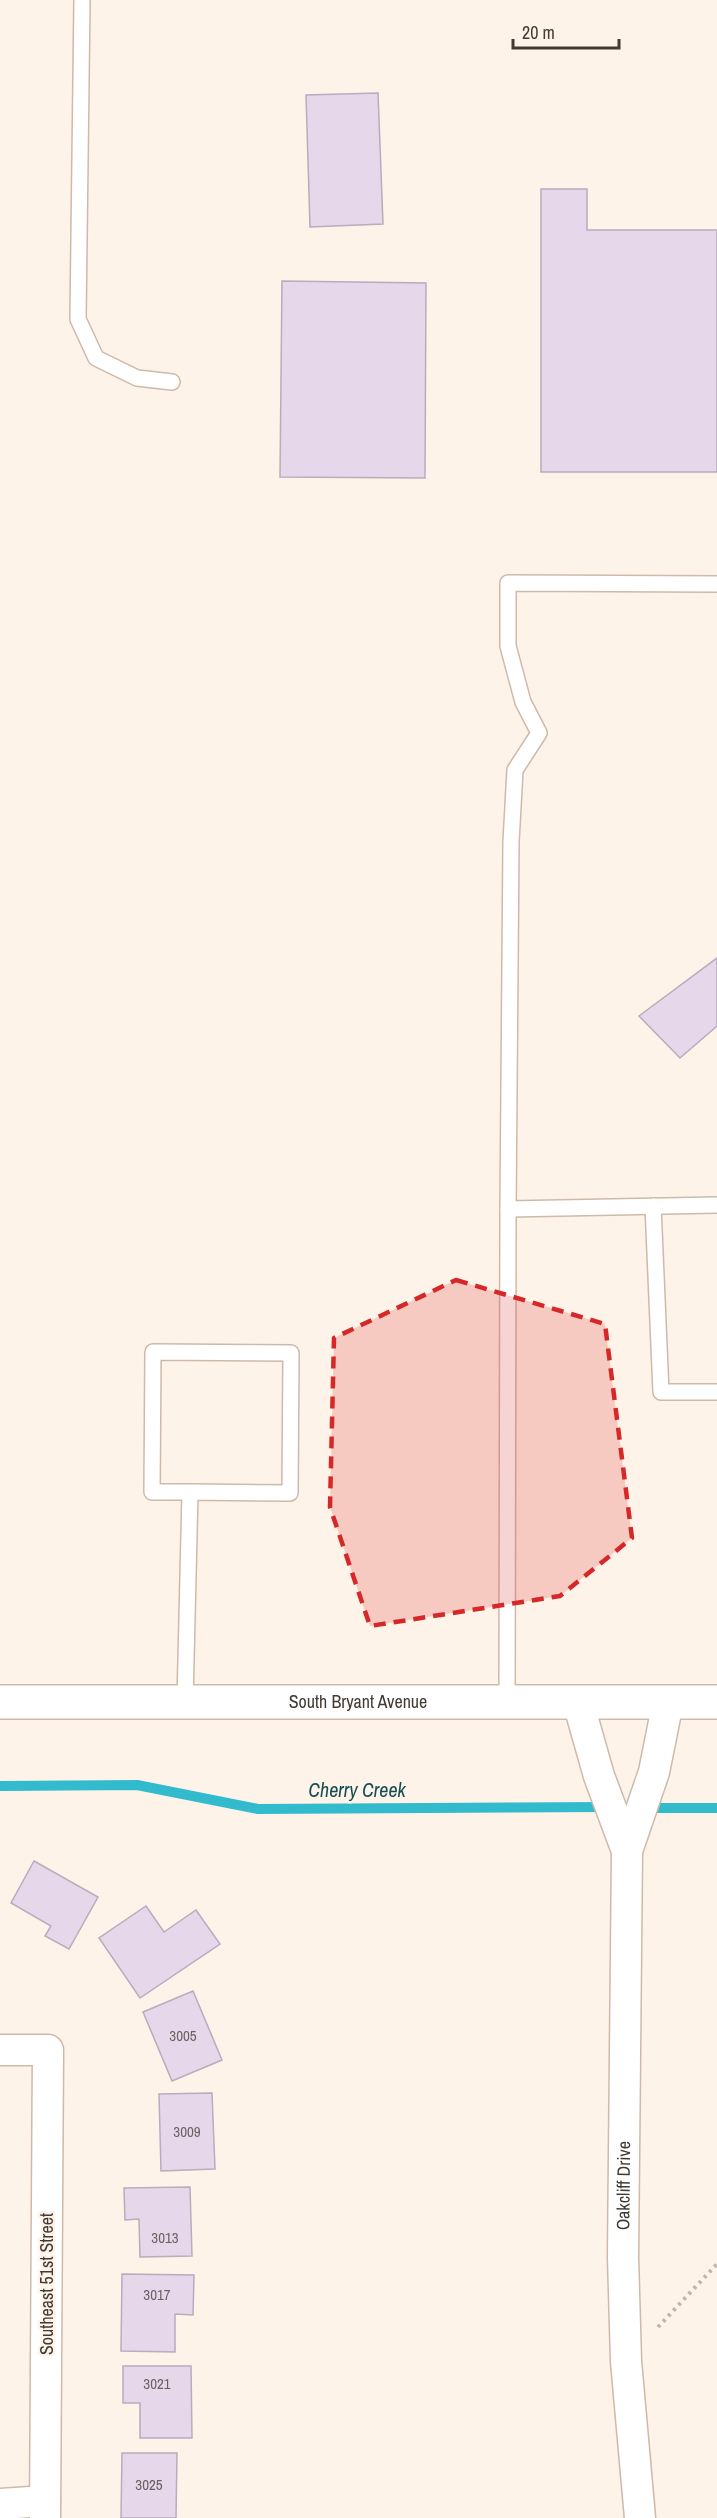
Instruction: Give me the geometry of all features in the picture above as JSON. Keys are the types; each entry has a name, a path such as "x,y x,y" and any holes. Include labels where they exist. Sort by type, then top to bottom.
{"main road":[{"name":"South Bryant Avenue","path":"0,1702 717,1702"}],"street":[{"name":"Oakcliff Drive","path":"578,1702 599,1776 627,1851"},
{"name":"Oakcliff Drive","path":"640,2518 626,2361 623,2257 627,1851 654,1772 668,1702"},
{"name":"Southeast 51st Street","path":"0,2050 48,2050 45,2509"},
{"path":"0,2504 45,2509"}],"lane":[{"path":"82,0 78,319 96,358 137,378 172,382"},
{"path":"507,1702 511,842 515,770 539,733 523,702 508,646 508,583 717,584"},
{"path":"508,1209 717,1205"},
{"path":"653,1206 661,1392 717,1392"},
{"path":"153,1352 291,1353 290,1493 190,1492 152,1492 153,1352"},
{"path":"185,1702 190,1492"}],"path":[{"path":"626,2361 717,2264"}],"highlighted area":[{"path":"456,1280 605,1324 632,1538 560,1596 370,1626 330,1507 334,1338"}],"building":[{"path":"378,93 383,224 310,227 306,95"},
{"path":"541,189 587,189 587,230 717,230 717,472 541,472"},
{"path":"282,281 426,283 425,478 280,477"},
{"path":"717,958 717,1026 680,1058 639,1016"},
{"path":"34,1861 98,1897 69,1949 45,1936 51,1926 11,1903"},
{"path":"146,1906 164,1932 196,1910 220,1944 140,1998 99,1938"},
{"path":"193,1991 222,2060 172,2081 143,2012"},
{"path":"212,2093 215,2169 161,2171 159,2094"},
{"path":"190,2187 192,2256 140,2257 139,2219 125,2220 124,2188"},
{"path":"122,2274 194,2275 193,2315 175,2314 175,2352 121,2351"},
{"path":"123,2366 191,2366 192,2438 140,2438 140,2403 123,2403"},
{"path":"122,2453 177,2453 176,2518 121,2518"}],"waterway":[{"name":"Cherry Creek","path":"0,1786 137,1785 258,1809 606,1807"},
{"name":"Cherry Creek","path":"643,1808 717,1808"}]}
